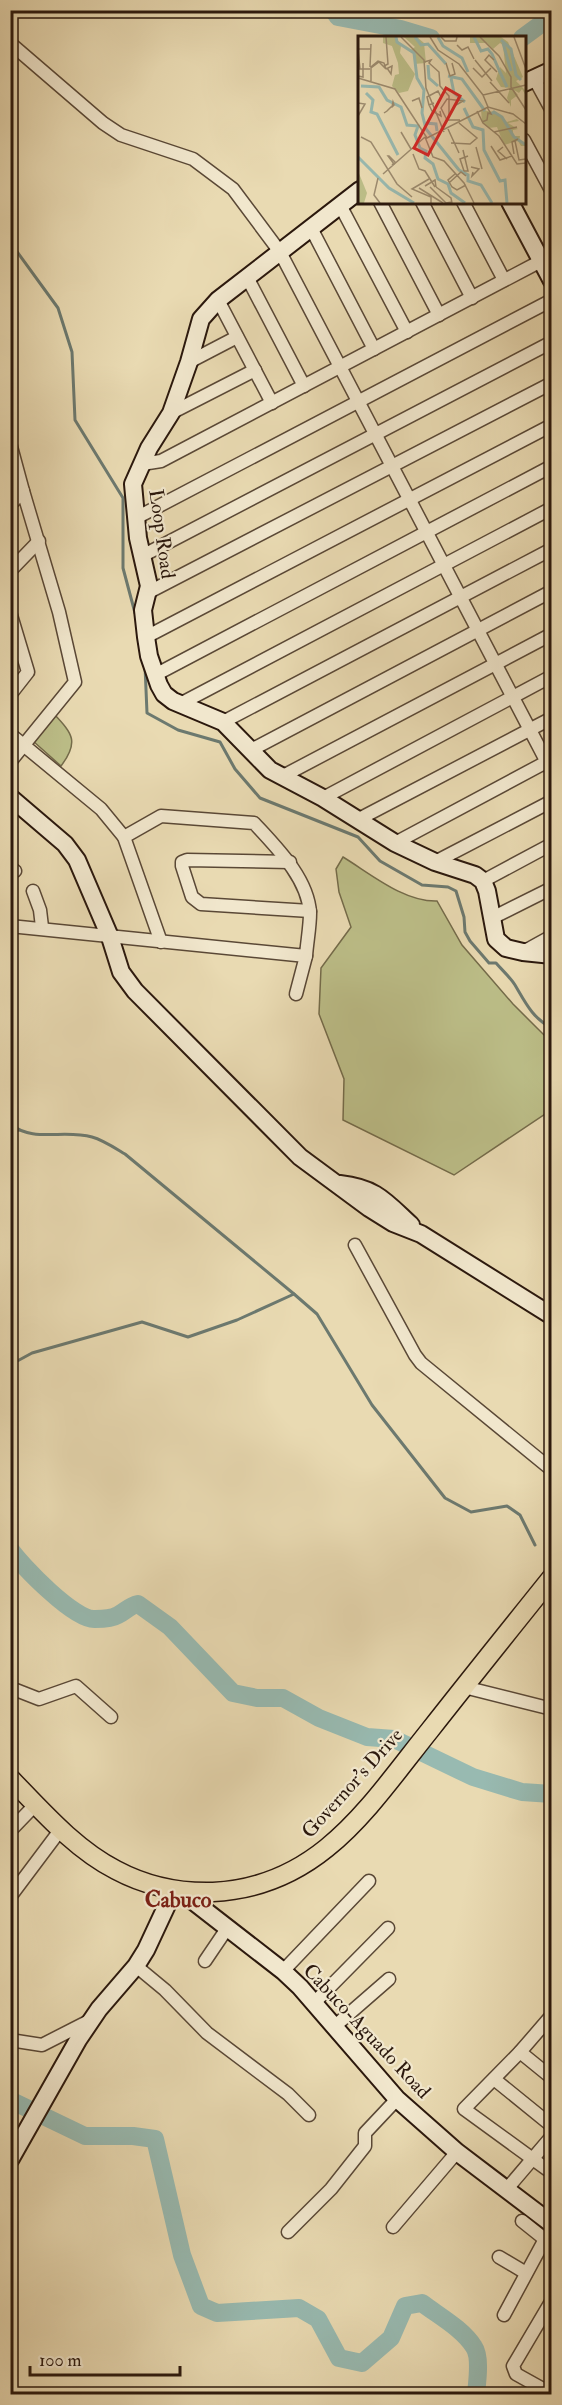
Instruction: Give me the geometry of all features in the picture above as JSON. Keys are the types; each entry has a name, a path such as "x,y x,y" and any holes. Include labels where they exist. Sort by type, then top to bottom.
{"main road":[{"name":"Governor's Drive","path":"10,1778 62,1829 96,1858 141,1881 177,1890 210,1892 241,1888 281,1877 303,1866 346,1831 552,1577"}],"street":[{"path":"10,43 103,123 121,135 193,159 233,189 280,252 529,730 550,764 395,843"},
{"path":"552,70 529,80 552,111"},
{"path":"526,142 552,192"},
{"name":"Loop Road","path":"358,192 218,300 201,320 171,413 149,448 133,484 141,556 149,592 143,610 146,637 154,675 164,694 180,704 223,722 270,770 359,819 395,843 435,862 475,875 483,881"},
{"path":"381,204 439,315"},
{"path":"423,204 472,298"},
{"path":"464,204 504,280"},
{"path":"511,204 552,281"},
{"path":"340,205 407,332"},
{"path":"311,228 374,349"},
{"path":"142,464 161,461 541,261"},
{"path":"247,277 304,386"},
{"path":"218,300 272,403"},
{"path":"136,518 552,300"},
{"path":"189,362 237,337"},
{"path":"141,556 552,342"},
{"path":"171,413 255,370"},
{"path":"149,592 552,383"},
{"path":"146,637 552,425"},
{"path":"10,442 39,541 75,682 10,762"},
{"path":"154,675 552,466"},
{"path":"10,505 23,491"},
{"path":"180,704 552,508"},
{"path":"10,571 39,541"},
{"path":"223,722 552,549"},
{"path":"251,750 552,591"},
{"path":"10,612 28,672 13,688"},
{"path":"283,776 552,634"},
{"path":"323,798 552,676"},
{"path":"359,819 552,718"},
{"path":"10,734 101,809 124,837 161,942"},
{"path":"10,797 65,844 77,860 110,937 121,972 135,991 300,1157 339,1184 370,1190 421,1234 552,1316"},
{"path":"435,862 552,801"},
{"path":"124,837 161,816 254,823 290,862 301,884 310,911 306,956 296,994"},
{"path":"552,844 483,881 496,939 506,948 552,955"},
{"path":"290,862 187,860 182,862 182,866 192,897 201,904 310,911"},
{"path":"492,918 552,888"},
{"path":"33,891 40,910 42,927"},
{"path":"10,926 42,927 110,937 306,956"},
{"path":"523,952 552,936"},
{"path":"355,1245 421,1363 552,1470"},
{"path":"10,1691 16,1690 39,1699 76,1686 111,1717"},
{"path":"464,1687 552,1709"},
{"path":"10,1831 36,1804"},
{"path":"10,1897 62,1829"},
{"path":"283,1971 369,1881"},
{"path":"10,2160 90,2021 136,1966 177,1890"},
{"name":"Cabuco-Aguado Road","path":"177,1890 283,1971 315,2002 397,2099 457,2152 506,2190 549,2236"},
{"path":"205,1961 228,1927"},
{"path":"315,2002 388,1928"},
{"path":"136,1966 165,1990 207,2033 288,2094 309,2115"},
{"path":"335,2026 388,1979"},
{"path":"10,2040 42,2045 90,2021"},
{"path":"550,2021 464,2109 552,2173"},
{"path":"520,2052 552,2078"},
{"path":"494,2079 552,2126"},
{"path":"288,2232 331,2189 365,2146 365,2133 397,2099"},
{"path":"506,2190 552,2136"},
{"path":"393,2227 457,2152"},
{"path":"504,2315 549,2236 522,2221"},
{"path":"499,2257 526,2273"},
{"path":"548,2390 516,2374 513,2366 552,2300"}],"green space":[{"path":"54,714 66,727 72,744 61,766 33,741"},
{"path":"343,857 400,892 412,897 437,901 462,945 513,1004 544,1035 551,1039 551,1110 454,1175 343,1120 344,1079 319,1014 321,968 351,927 339,892 336,869"}],"waterway":[{"path":"333,10 338,17 401,29 424,36"},
{"path":"525,36 552,16"},
{"path":"10,242 58,308 72,352 75,420 123,498 123,568 135,613"},
{"path":"145,666 147,713 178,730 220,742 235,769 260,798 358,837 380,861 422,885 448,887 456,891 464,917 465,932 470,941 489,963 496,963 513,982 535,1015 552,1028"},
{"path":"10,1124 29,1133 92,1137 125,1154 294,1294"},
{"path":"10,1132 19,1130"},
{"path":"10,1365 32,1353 142,1322 188,1337 237,1320 294,1294 317,1314 372,1405 445,1498 471,1512 507,1506 520,1515 535,1545"},
{"path":"10,1549 62,1602 86,1617 95,1619 113,1617 138,1604 170,1627 233,1693 257,1698 283,1698 319,1718 367,1737 394,1739 473,1777 522,1792 552,1794"},
{"path":"10,2100 85,2136 133,2136 155,2139 182,2255 201,2306 217,2313 299,2308 318,2319 339,2358 362,2363 391,2338 405,2306 422,2303 457,2329 474,2347 478,2363 476,2394"}],"district":[{"name":"Cabuco","path":"178,1900"}]}
